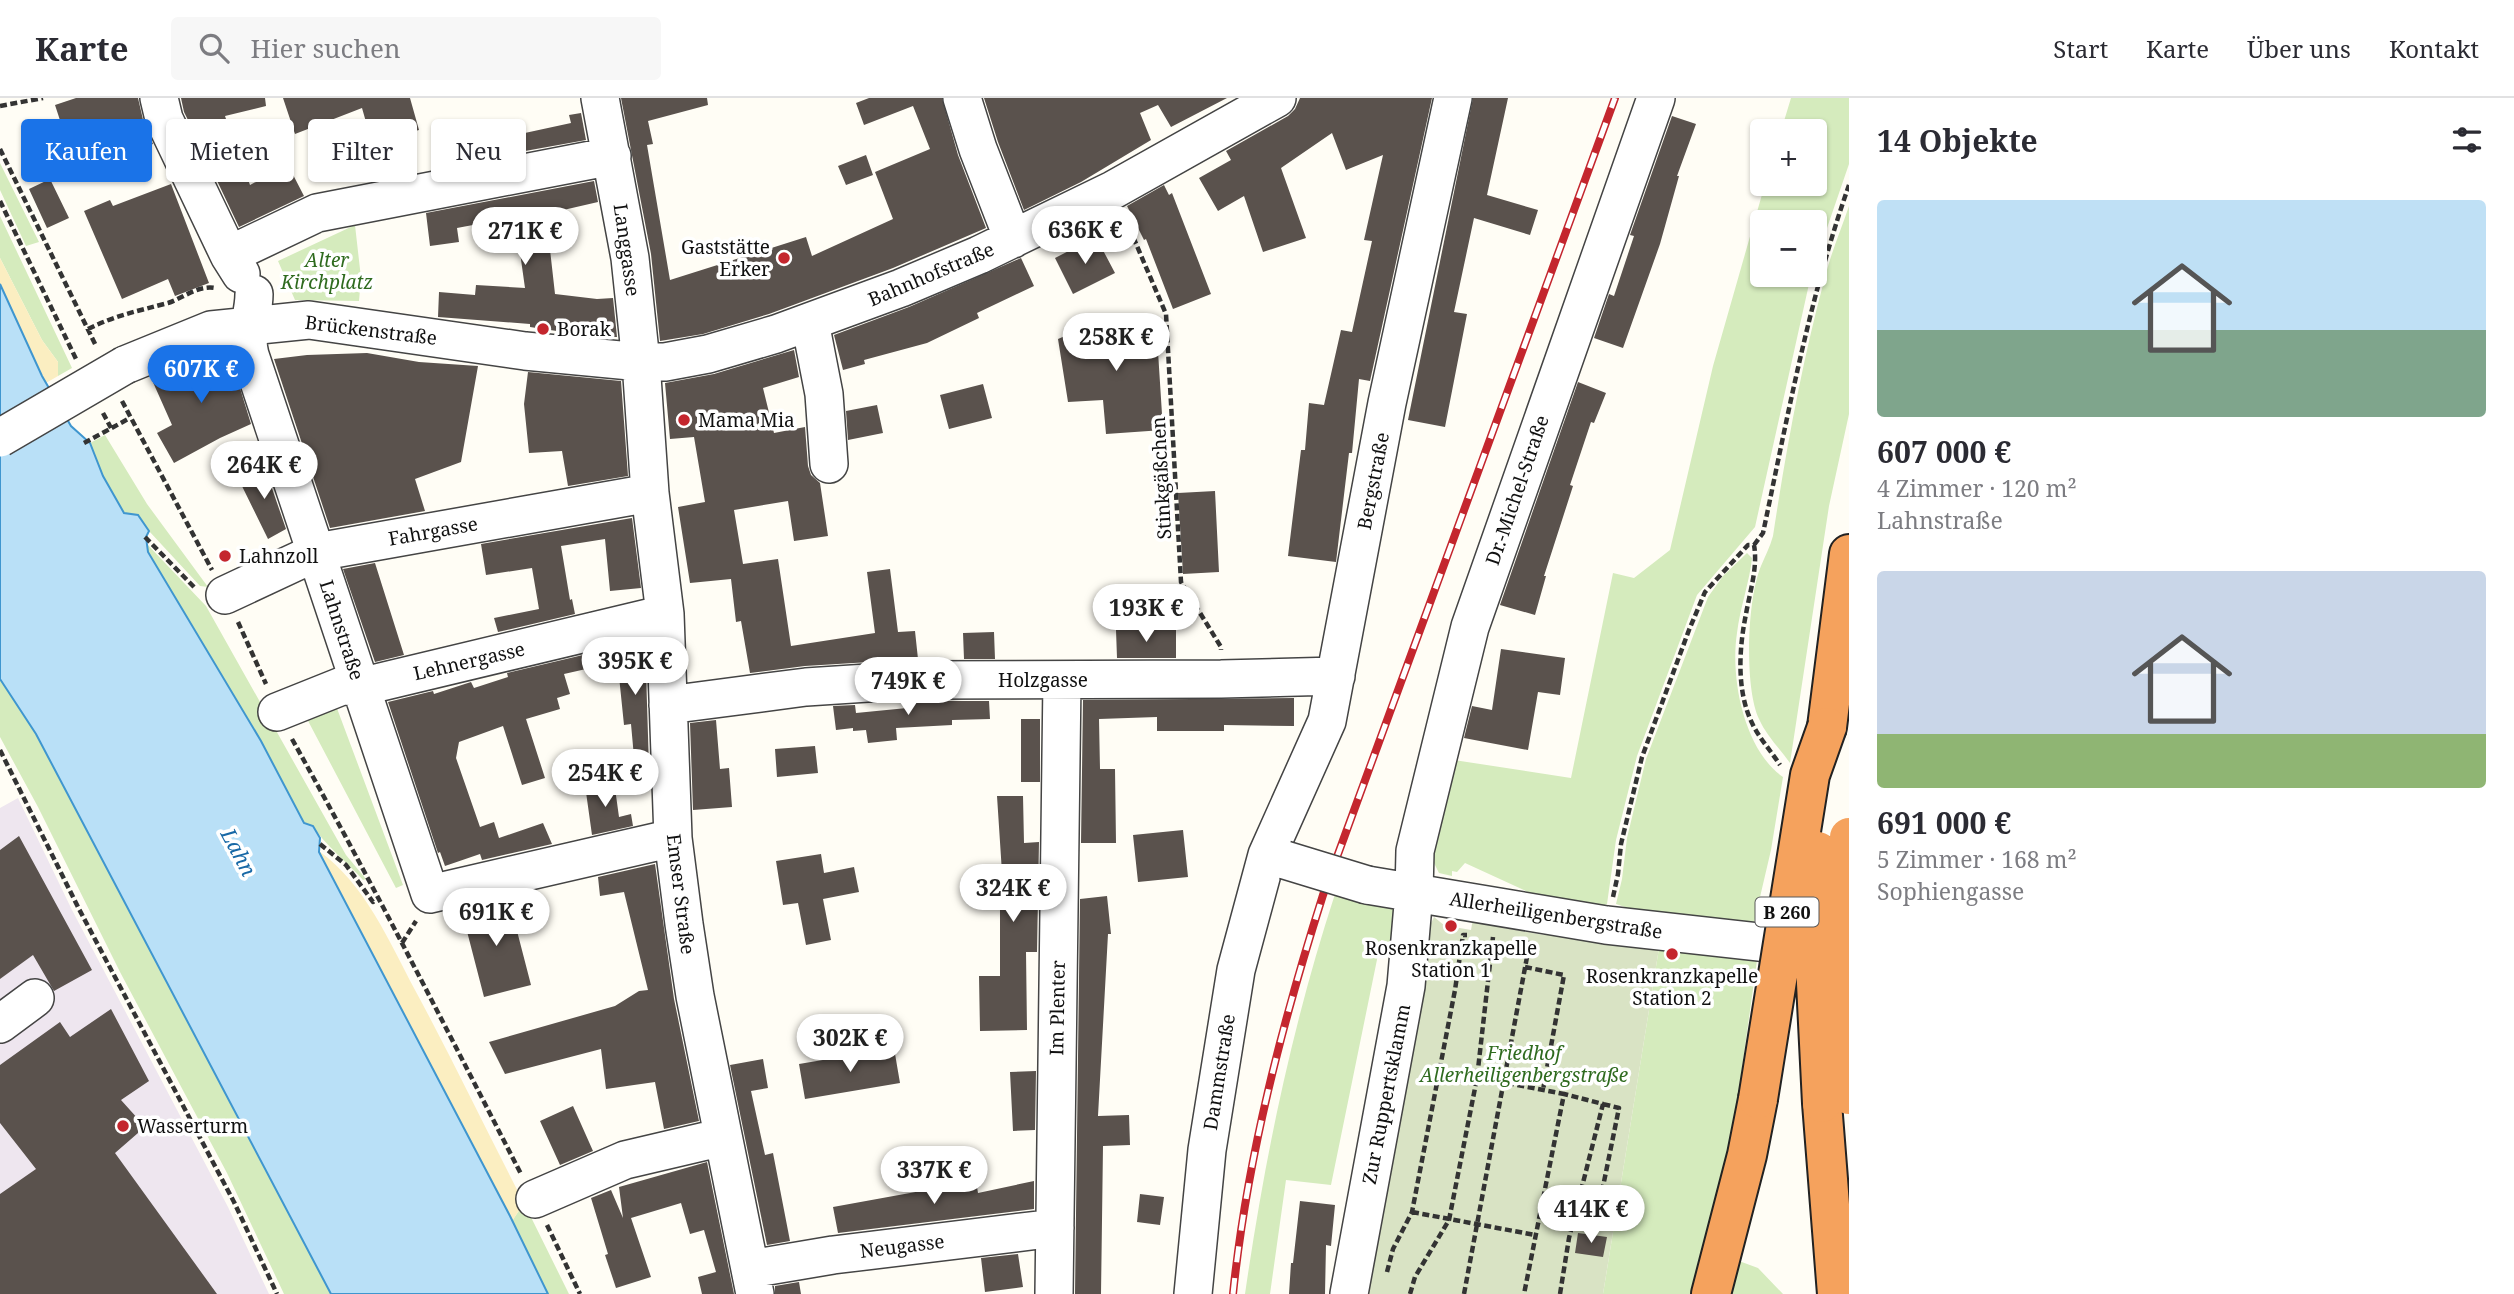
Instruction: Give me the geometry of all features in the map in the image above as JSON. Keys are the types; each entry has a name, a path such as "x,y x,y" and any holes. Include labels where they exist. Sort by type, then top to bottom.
{"highway":[{"path":"1835,1099 1817,1034 1816,928 1820,810 1827,727 1849,554"},
{"name":"B 260","path":"1711,1294 1747,1155 1810,775 1827,727"},
{"path":"1837,1294 1835,1099 1845,965 1849,837"}],"street":[{"path":"0,438 114,371 211,330 244,305 229,255 164,119 159,98"},
{"name":"Langgasse","path":"600,98 630,258 641,362"},
{"path":"962,98 978,149 1013,239"},
{"name":"Bahnhofstraße","path":"724,350 901,288 1013,239 1113,190 1277,98"},
{"name":"Bergstraße","path":"1276,857 1327,721 1387,403 1453,98"},
{"name":"Dr.-Michel-Straße","path":"1414,892 1415,851 1470,626 1656,98"},
{"path":"229,255 317,214 612,156"},
{"name":"Brückenstraße","path":"244,305 286,321 339,323 525,351 641,362 691,358 724,350"},
{"name":"Lahnstraße","path":"244,305 246,340 250,355 430,894 673,838"},
{"path":"810,322 824,394 829,464"},
{"name":"Emser Straße","path":"641,362 650,493 665,614 673,838 695,996 752,1282"},
{"name":"Fahrgasse","path":"223,591 317,552 650,493"},
{"name":"Lehnergasse","path":"277,712 342,685 360,687 665,614"},
{"name":"Holzgasse","path":"668,705 806,687 914,680 1336,676"},
{"name":"Im Plenter","path":"1054,1294 1062,680"},
{"name":"Allerheiligenbergstraße","path":"1276,857 1367,885 1414,892 1474,908 1849,951"},
{"name":"Dammstraße","path":"1193,1294 1207,1150 1236,970 1276,857"},
{"name":"Zur Ruppertsklamm","path":"1349,1294 1406,986 1414,892"},
{"path":"0,1024 35,998"},
{"path":"535,1199 625,1160 723,1137"},
{"name":"Neugasse","path":"752,1282 833,1255 1055,1228"}],"path":[{"path":"0,106 43,98"},
{"path":"0,149 88,329 114,371 130,418 223,591 259,666 277,712 380,899 535,1199 580,1294"},
{"path":"1781,767 1753,724 1746,706 1741,672 1743,629 1756,557 1754,545 1763,533 1805,330 1818,279 1849,186"},
{"name":"Stinkgäßchen","path":"1113,190 1166,314 1181,582 1222,647 1221,679"},
{"path":"0,201 79,366"},
{"path":"88,329 132,310 170,302 201,288 212,287 244,305"},
{"path":"98,403 111,428"},
{"path":"84,443 130,418"},
{"path":"145,537 198,590 205,594 223,591"},
{"path":"1606,925 1618,874 1621,844 1642,757 1689,630 1705,592 1748,545 1754,545"},
{"path":"0,750 79,908 234,1202 277,1294"},
{"path":"320,844 346,865 373,902 380,899"},
{"path":"1385,1283 1393,1249 1412,1212 1462,953 1463,935 1474,908"},
{"path":"1464,1294 1505,1083 1534,913"},
{"path":"1410,1294 1415,1277 1449,1220 1476,1078 1493,937"},
{"path":"1525,967 1564,975 1543,1090"},
{"path":"1439,1077 1464,1081 1466,1075 1619,1108 1596,1221 1574,1216"},
{"path":"1524,1294 1564,1094"},
{"path":"1560,1294 1568,1241 1603,1104"},
{"path":"1412,1212 1535,1234"},
{"path":"1568,1241 1576,1243"}],"shaded area":[{"path":"18,798 72,910 228,1207 269,1294 0,1294 0,808"}],"green space":[{"path":"1791,98 1849,98 1849,164 1827,228 1827,210 1758,210 1762,196 1827,196 1827,119 1785,119"},
{"path":"0,163 39,242 26,246 0,190"},
{"path":"1849,206 1849,414 1829,506 1790,763 1765,731 1754,705 1749,665 1750,620 1756,581 1773,536 1809,341 1822,287 1827,287 1827,268"},
{"path":"0,216 72,368 58,376 58,362 42,340 0,258"},
{"name":"Alter Kirchplatz","path":"355,225 361,278 359,301 295,300 278,261"},
{"path":"1750,236 1750,287 1808,287 1755,527 1697,595 1637,756 1616,840 1607,904 1590,911 1552,903 1465,863 1457,872 1452,871 1452,876 1439,873 1433,861 1454,760 1571,778 1613,573 1634,578 1670,550 1713,366"},
{"path":"105,435 147,504 208,587 200,586 149,531 138,515 124,513 103,476 90,443"},
{"path":"146,543 206,606 346,855 366,879 363,880 330,847 313,826 304,823 261,741 148,552"},
{"path":"1747,553 1752,558 1735,651 1738,691 1749,731 1758,749 1783,777 1771,850 1753,927 1639,918 1628,908 1616,904 1627,838 1646,759 1708,597 1723,576"},
{"path":"0,679 36,734 331,1294 284,1294 227,1173 0,737"},
{"path":"335,703 403,885 396,888 306,717"},
{"path":"1335,894 1393,908 1393,943 1381,940 1331,1185 1286,1180 1270,1294 1245,1294 1261,1192 1281,1092"},
{"name":"Friedhof Allerheiligenbergstraße","path":"1474,913 1495,916 1504,928 1544,935 1546,928 1660,942 1603,1294 1367,1294 1424,938 1434,917 1450,930 1454,927 1471,930"},
{"path":"1660,942 1758,953 1738,1097 1748,1098 1701,1294 1603,1294"},
{"path":"524,1203 569,1294 548,1294 512,1221"},
{"path":"1739,1261 1758,1268 1783,1294 1729,1294"}],"sand":[{"path":"0,258 42,340 58,362 58,376 46,383 0,284"},
{"path":"319,851 335,864 363,897 429,1016 524,1203 512,1221"}],"water":[{"name":"Lahn","path":"0,284 42,376 71,426 90,443 103,476 124,513 138,515 149,531 146,537 148,552 261,741 304,823 313,826 320,838 319,852 510,1216 548,1294 331,1294 36,734 0,679"}],"building":[{"path":"76,98 138,98 143,119 60,119 55,105"},
{"path":"181,98 265,98 266,106 225,116 226,119 188,119"},
{"path":"283,98 410,98 416,119 365,119 362,108 334,119 308,119 308,129 295,134 294,119 290,119"},
{"path":"621,98 707,98 708,105 648,121 653,144 647,145 670,280 806,237 812,256 893,219 875,172 930,149 913,106 864,125 856,103 869,98 942,98 958,155 986,228 893,268 769,314 703,334 660,341 651,254"},
{"path":"984,98 1227,98 1171,127 1158,105 1140,113 1151,140 1081,182 1024,210"},
{"path":"1300,98 1432,98 1370,381 1359,379 1352,453 1349,453 1336,562 1288,556 1301,450 1305,450 1309,403 1324,405 1341,330 1352,332 1372,241 1364,240 1383,155 1346,170 1332,133 1281,168 1306,238 1263,252 1244,196 1218,211 1199,178 1231,160 1226,151 1288,116"},
{"path":"1473,98 1508,98 1487,195 1538,210 1530,235 1474,218 1454,312 1467,314 1445,427 1408,420"},
{"path":"581,113 586,140 526,151 526,133 571,123 569,115"},
{"path":"1672,116 1696,124 1677,176 1660,244 1623,348 1594,338 1609,294 1614,296 1634,236 1630,235"},
{"path":"866,155 873,175 846,185 838,166"},
{"path":"294,177 304,196 239,227 218,182 249,182 250,185 256,182 294,182"},
{"path":"594,181 598,202 546,214 555,294 613,298 617,337 597,337 530,327 530,324 438,317 439,292 475,295 476,285 525,288 515,217 457,228 459,242 430,246 426,213"},
{"path":"44,182 51,182 69,218 47,228 29,189"},
{"path":"171,184 209,283 175,296 168,279 122,299 84,211 110,200 113,206"},
{"path":"1164,185 1169,195 1172,193 1211,294 1173,309 1146,239 1144,240 1127,206"},
{"path":"1096,237 1115,273 1073,294 1055,258"},
{"path":"1021,258 1034,286 977,313 979,318 927,343 864,360 865,364 843,370 834,335 909,307"},
{"path":"1156,320 1163,430 1106,434 1103,400 1068,402 1058,339 1095,323"},
{"path":"228,349 251,424 174,463 157,433 172,425 152,380"},
{"path":"794,350 799,377 763,388 774,433 805,427 808,466 811,475 820,483 828,536 794,541 788,501 734,510 743,564 778,559 791,646 875,633 867,572 890,569 898,632 915,631 918,659 805,666 750,673 741,621 736,622 731,579 690,583 678,507 705,502 694,437 670,439 665,383 714,374"},
{"path":"367,353 419,362 478,366 461,462 415,479 425,511 330,528 274,359"},
{"path":"528,372 621,381 628,476 568,486 562,451 529,453 524,404"},
{"path":"1578,382 1606,393 1594,423 1591,422 1570,485 1573,486 1544,576 1535,615 1500,605"},
{"path":"983,384 992,418 949,429 940,395"},
{"path":"877,405 883,433 848,440 846,411"},
{"path":"264,465 286,529 268,539 239,480"},
{"path":"1215,491 1219,572 1183,574 1178,493"},
{"path":"632,518 641,588 610,591 605,539 561,546 575,614 498,632 494,618 539,609 532,568 486,575 481,544"},
{"path":"375,563 404,655 375,662 343,569"},
{"path":"1176,629 1176,658 1117,658 1116,630"},
{"path":"994,632 995,659 964,659 963,633"},
{"path":"645,640 649,767 635,768 631,724 624,725 616,647"},
{"path":"1501,649 1565,658 1560,695 1538,692 1528,750 1464,738 1472,706 1492,710"},
{"path":"583,655 586,669 564,674 570,694 557,698 560,709 526,719 545,778 522,785 503,726 459,742 456,758 480,827 494,822 499,838 543,823 552,844 482,860 480,854 445,866 440,852 438,853 388,702 433,691 434,694 471,682 474,688 508,677 507,673"},
{"path":"1294,698 1294,726 1224,725 1224,731 1157,731 1157,717 1099,719 1100,769 1115,769 1116,843 1081,843 1083,700"},
{"path":"907,701 989,701 990,719 952,720 952,725 896,728 897,740 868,743 866,730 836,730 833,706 855,705 856,713 907,708"},
{"path":"1021,719 1040,719 1040,782 1021,782"},
{"path":"716,720 720,769 729,768 732,807 693,810 690,723"},
{"path":"815,746 818,773 777,777 775,749"},
{"path":"614,781 619,817 631,814 633,826 592,835 585,785"},
{"path":"997,796 1023,796 1024,843 1039,842 1037,952 1026,952 1027,1030 980,1031 979,976 1000,976 1000,888 1003,888"},
{"path":"1183,830 1188,877 1138,882 1133,835"},
{"path":"19,836 92,970 54,991 33,955 0,979 0,850"},
{"path":"821,854 824,873 854,867 859,892 823,899 831,940 806,945 798,903 783,905 776,861"},
{"path":"655,864 674,999 699,1121 664,1129 655,1082 606,1089 601,1049 505,1074 489,1042 615,1006 639,991 648,990 624,892 600,896 598,877"},
{"path":"1107,896 1111,934 1108,934 1098,1116 1129,1115 1130,1145 1103,1146 1101,1294 1075,1294 1080,899"},
{"path":"509,900 531,985 484,997 462,912"},
{"path":"111,1009 149,1081 121,1100 139,1120 138,1133 115,1153 217,1294 0,1294 0,1194 36,1169 0,1123 0,1065 60,1022 70,1037"},
{"path":"894,1048 900,1083 805,1099 799,1064"},
{"path":"763,1059 768,1088 751,1091 765,1155 773,1153 790,1241 767,1245 730,1065"},
{"path":"1036,1071 1035,1130 1013,1131 1010,1072"},
{"path":"573,1106 593,1151 560,1165 540,1121"},
{"path":"707,1162 734,1294 702,1294 698,1277 716,1272 704,1230 690,1234 681,1203 631,1218 651,1277 616,1288 591,1198 611,1190 623,1218 619,1187"},
{"path":"976,1181 978,1193 1034,1181 1034,1209 838,1233 833,1207"},
{"path":"1140,1194 1164,1197 1160,1225 1137,1222"},
{"path":"1300,1201 1335,1205 1331,1246 1326,1245 1325,1294 1289,1294"},
{"path":"1578,1233 1607,1237 1603,1257 1575,1253"},
{"path":"1018,1254 1023,1287 985,1292 981,1258"},
{"path":"799,1282 801,1294 775,1294 775,1286"}],"railway":[{"path":"1233,1294 1247,1192 1268,1092 1323,895 1615,98"}],"place":[{"name":"Gaststätte Erker","path":"784,258"},
{"name":"Borak","path":"543,329"},
{"name":"Mama Mia","path":"684,420"},
{"name":"Lahnzoll","path":"225,556"},
{"name":"Rosenkranzkapelle Station 1","path":"1451,926"},
{"name":"Rosenkranzkapelle Station 2","path":"1672,954"},
{"name":"Wasserturm","path":"123,1126"}]}
